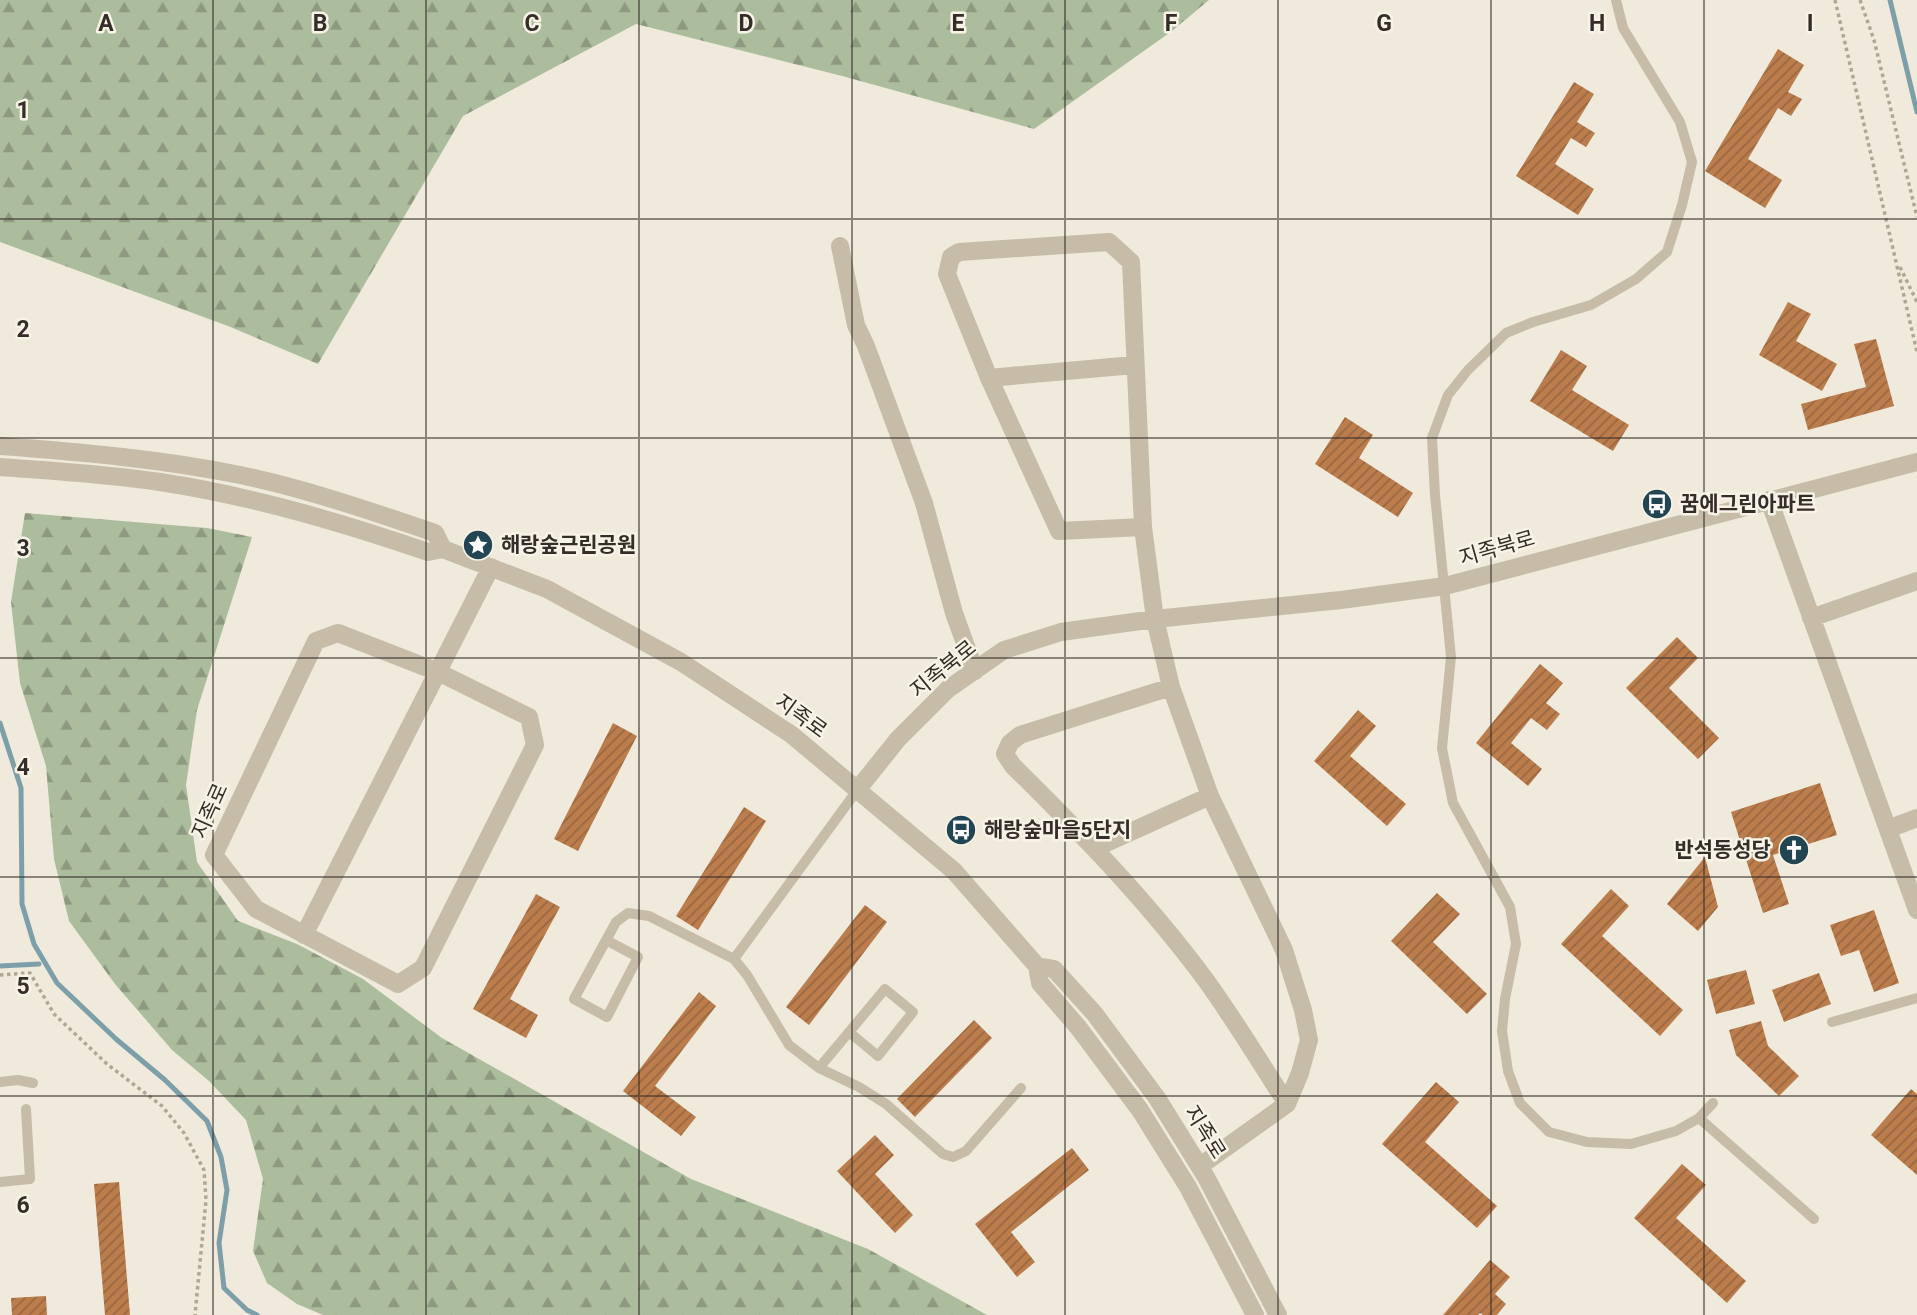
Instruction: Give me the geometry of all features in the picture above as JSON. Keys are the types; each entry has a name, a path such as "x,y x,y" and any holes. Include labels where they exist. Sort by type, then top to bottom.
{"street":[{"path":"1143,527 1059,531 989,378 947,274 951,257 959,252 1109,242 1131,262 1143,527 1155,619 1171,687 1210,796 1284,950 1303,1010 1309,1040 1300,1073 1287,1104 1200,1166"},
{"path":"840,246 856,325 923,503 954,613 975,671"},
{"path":"989,378 1134,365"},
{"name":"지족로","path":"0,446 161,461 240,475 316,494 435,533 443,549"},
{"name":"지족북로","path":"858,789 898,738 947,689 1004,650 1061,632 1445,586 1917,462"},
{"name":"지족로","path":"0,467 158,482 223,494 310,514 428,552 443,549 547,589 681,662 792,735 954,871 1037,966 1040,983 1078,1027 1140,1110 1188,1187 1255,1315"},
{"path":"1769,500 1917,910"},
{"path":"304,935 491,567"},
{"path":"1811,618 1917,581"},
{"name":"지족로","path":"338,633 438,672 529,717 535,745 423,968 398,984 256,909 214,855 316,641 338,633"},
{"path":"1171,687 1020,735 1010,743 1005,754 1095,848 1205,979 1287,1104"},
{"path":"1095,848 1210,796"},
{"path":"1888,829 1917,818"},
{"name":"지족로","path":"1037,966 1055,969 1094,1013 1157,1098 1200,1166 1278,1315"}],"lane":[{"path":"1616,0 1623,28 1680,122 1692,162 1682,205 1667,252 1636,279 1591,305 1506,333 1468,370 1448,395 1432,438 1434,495 1451,657 1442,748 1453,803 1510,907 1516,944 1505,999 1502,1031 1508,1071 1520,1103 1549,1132 1587,1142 1630,1144 1676,1131 1699,1118 1713,1103"},
{"path":"734,959 858,789"},
{"path":"606,940 638,957 607,1017 574,999 606,940 616,922 628,913 649,916 734,959 747,975 789,1045 819,1068 859,1087 886,1104 943,1154 953,1157 966,1151 1021,1088"},
{"path":"819,1068 849,1032 885,989 913,1012 878,1056 849,1032"},
{"path":"1832,1022 1917,998"},
{"path":"0,1082 18,1080 33,1083"},
{"path":"0,1182 30,1180 26,1109"},
{"path":"1699,1118 1814,1219"}],"path":[{"path":"1835,0 1917,352"},
{"path":"1860,0 1874,40 1917,217"},
{"path":"1896,258 1917,302"},
{"path":"0,975 30,973 54,1014 107,1063 162,1106 184,1133 204,1170 206,1200 195,1315"}],"green space":[{"path":"0,0 1209,0 1172,31 1034,129 842,76 636,24 463,116 318,364 228,326 0,242"},
{"path":"25,513 207,528 252,537 197,710 186,785 197,862 238,921 297,944 363,979 442,1038 691,1179 868,1249 987,1315 323,1315 297,1304 267,1283 253,1251 263,1179 246,1120 209,1081 172,1050 115,984 69,921 54,859 46,766 20,683 11,602"}],"building":[{"path":"1778,49 1804,65 1788,92 1802,99 1791,116 1778,108 1748,159 1782,180 1765,208 1705,171"},
{"path":"1574,82 1594,94 1577,122 1595,133 1586,147 1571,138 1555,164 1594,189 1578,215 1516,176"},
{"path":"1788,302 1811,314 1796,341 1837,364 1822,391 1759,355"},
{"path":"1876,339 1894,406 1808,430 1801,404 1866,387 1854,344"},
{"path":"1561,350 1587,366 1572,390 1629,425 1613,451 1530,401"},
{"path":"1345,417 1373,435 1359,458 1413,493 1398,517 1315,464"},
{"path":"1677,637 1698,658 1669,688 1719,738 1698,759 1626,688"},
{"path":"1540,664 1563,683 1546,703 1560,714 1547,730 1531,718 1511,743 1542,769 1528,786 1476,743"},
{"path":"1358,710 1376,726 1350,756 1406,804 1387,826 1314,761"},
{"path":"613,723 637,736 578,851 554,839"},
{"path":"1820,783 1837,835 1773,855 1789,904 1763,913 1731,812"},
{"path":"744,807 766,821 698,930 676,916"},
{"path":"1705,857 1718,907 1698,931 1667,904"},
{"path":"1611,889 1629,906 1602,936 1683,1010 1660,1036 1561,944"},
{"path":"1437,893 1460,914 1433,942 1487,994 1467,1014 1391,941"},
{"path":"536,894 560,907 510,999 538,1015 526,1038 473,1009"},
{"path":"865,905 887,922 809,1025 786,1007"},
{"path":"1874,910 1899,983 1874,992 1859,950 1841,956 1830,925"},
{"path":"1746,970 1755,1004 1716,1014 1707,980"},
{"path":"1819,973 1831,1004 1784,1022 1772,990"},
{"path":"699,992 716,1006 655,1086 696,1117 681,1136 623,1091"},
{"path":"974,1020 992,1038 915,1117 897,1099"},
{"path":"1761,1021 1768,1046 1799,1076 1779,1096 1736,1055 1729,1030"},
{"path":"1436,1082 1459,1102 1425,1142 1497,1206 1477,1228 1382,1144"},
{"path":"1911,1089 1917,1094 1917,1175 1871,1135"},
{"path":"875,1135 894,1155 875,1174 913,1215 895,1233 837,1171"},
{"path":"1072,1148 1089,1170 1011,1232 1035,1262 1017,1277 975,1224"},
{"path":"1682,1164 1706,1185 1676,1218 1746,1281 1727,1303 1634,1218"},
{"path":"119,1182 130,1315 105,1315 94,1184"},
{"path":"1490,1260 1510,1277 1495,1294 1506,1304 1497,1315 1443,1315"},
{"path":"46,1296 47,1315 12,1315 11,1298"}],"waterway":[{"path":"1890,0 1917,112"},
{"path":"0,723 21,788 22,904 34,944 57,983 207,1121 221,1157 227,1190 219,1243 224,1288 247,1310 257,1315"},
{"path":"0,966 39,964"}],"place":[{"name":"꿈에그린아파트","path":"1657,504"},
{"name":"해랑숲근린공원","path":"478,545"},
{"name":"해랑숲마을5단지","path":"961,830"},
{"name":"반석동성당","path":"1794,850"}]}
